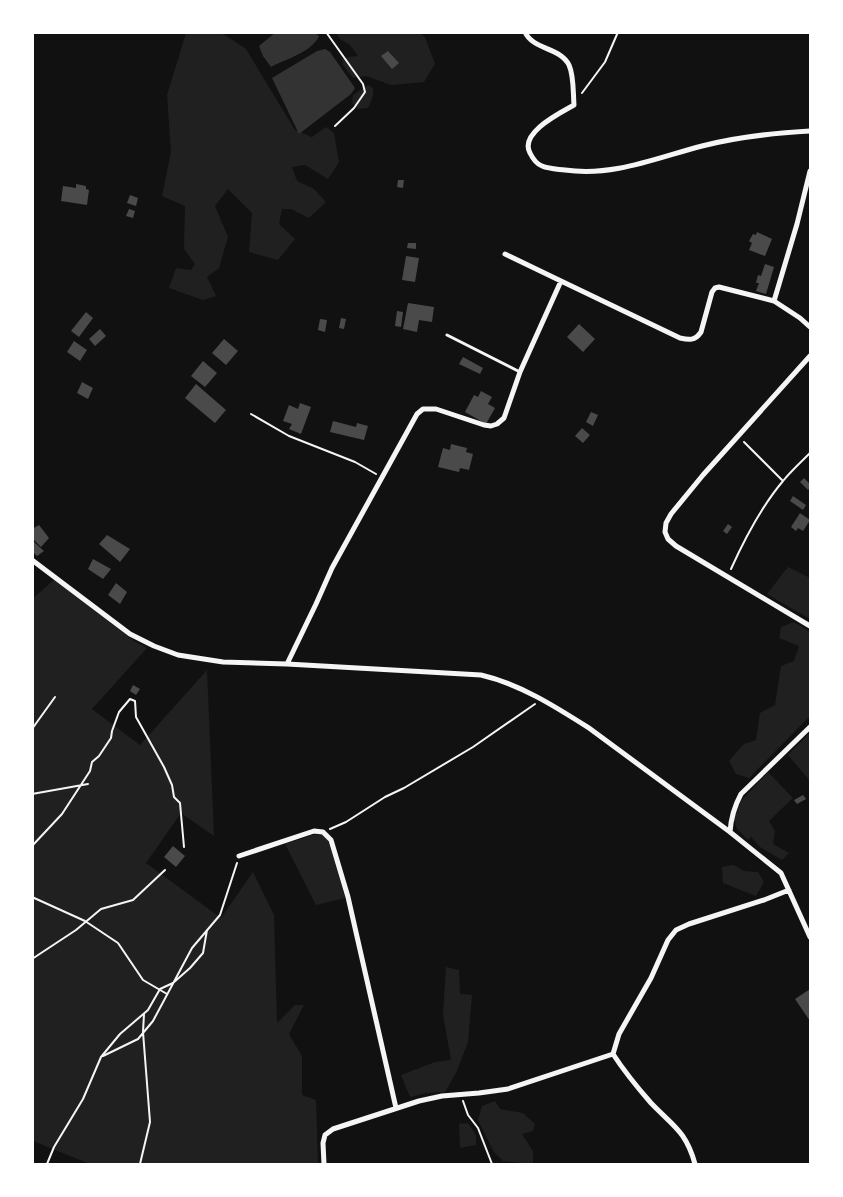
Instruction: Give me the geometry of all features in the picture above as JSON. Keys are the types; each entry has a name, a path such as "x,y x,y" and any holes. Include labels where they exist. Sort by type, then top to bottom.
{"street":[{"path":"525,32 532,41 558,53 566,60 572,75 574,105 534,132 528,140 527,148 536,164 545,168 597,172 650,163 702,146 746,137 810,131"},
{"path":"774,300 795,232 810,171"},
{"path":"505,254 680,338 688,340 698,337 712,292 715,288 723,287 774,300 800,318 810,328"},
{"path":"286,664 332,568 413,420 423,409 436,408 491,426 504,418 520,372 561,281"},
{"path":"810,356 703,475 671,514 666,523 665,532 668,539 676,546 810,626"},
{"path":"32,560 130,634 178,655 206,660 481,675 498,678 589,728 730,832 781,873 810,937"},
{"path":"730,832 733,808 742,794 810,727"},
{"path":"239,856 314,831 324,832 330,840 348,897 396,1108"},
{"path":"613,1054 619,1034 651,978 668,940 676,930 789,890"},
{"path":"324,1164 323,1144 325,1135 334,1129 396,1108 442,1096 508,1089 613,1054"},
{"path":"613,1054 628,1076 653,1105 677,1128 691,1147 695,1164"}],"lane":[{"path":"447,335 520,372"}],"path":[{"path":"326,32 363,84 365,92 354,108 335,126"},
{"path":"574,105 605,62 618,32"},
{"path":"251,414 289,436 354,462 382,478"},
{"path":"738,437 783,481"},
{"path":"728,576 741,546 755,522 783,481 810,453"},
{"path":"32,729 55,697"},
{"path":"32,846 62,814 90,770 92,762 99,756 111,738 119,712 130,699 135,701 136,717 164,767 172,785 174,797 180,803 184,847"},
{"path":"324,832 346,822 385,797 404,788 473,747 541,700"},
{"path":"32,794 88,784"},
{"path":"101,1057 138,1038 153,1021 192,948 220,914 239,856"},
{"path":"32,959 101,909 133,900 166,870"},
{"path":"32,898 85,921 118,943 143,980 167,994"},
{"path":"48,1164 54,1147 83,1099 101,1057 120,1034 148,1010 160,989 172,983 190,968 202,953 207,930"},
{"path":"140,1164 150,1122 143,1032 144,1014"},
{"path":"460,1095 468,1115 478,1128 492,1164"}],"shaded area":[{"path":"276,32 315,33 319,36 316,42 305,51 271,67 259,46"},
{"path":"186,33 222,33 246,49 295,130 312,137 326,127 334,133 339,162 328,179 305,165 292,167 297,181 314,189 326,202 309,218 291,209 282,209 279,224 295,239 278,260 249,252 252,213 228,189 215,206 228,237 219,268 207,277 216,296 203,300 169,288 176,268 191,270 195,264 184,249 185,206 162,196 171,152 167,95"},
{"path":"336,33 420,33 425,37 435,64 424,82 391,85 366,76 353,78 343,65 342,60 358,56 350,45 340,39"},
{"path":"325,49 330,52 355,88 351,94 299,134 272,78 317,51"},
{"path":"368,85 373,88 373,96 368,108 358,109 352,103 353,95"},
{"path":"788,567 810,578 810,619 767,594"},
{"path":"55,579 134,641 147,648 92,709 140,745 207,670 214,836 181,813 146,863 221,918 253,872 274,915 277,1023 295,1005 304,1005 289,1034 302,1056 302,1095 316,1100 318,1164 90,1164 33,1141 32,599"},
{"path":"794,622 810,632 810,716 749,778 736,774 729,761 744,744 756,740 760,713 775,705 781,666 794,661 799,646 779,638 781,627"},
{"path":"810,732 810,781 788,755"},
{"path":"768,772 793,798 769,821 775,831 773,844 789,853 782,860 760,847 751,837 748,840 737,829 734,819 741,801"},
{"path":"322,834 329,842 345,898 316,905 285,844"},
{"path":"734,865 744,871 758,872 764,882 756,896 723,883 722,867"},
{"path":"446,967 459,970 460,994 472,995 468,1042 456,1073 445,1092 427,1093 410,1097 401,1075 435,1062 451,1060 443,1014"},
{"path":"495,1101 500,1109 523,1113 535,1124 533,1131 522,1134 533,1151 533,1164 503,1161 494,1152 478,1120 482,1106"},
{"path":"468,1123 476,1135 476,1145 460,1148 459,1124"}],"building":[{"path":"388,51 399,63 392,69 381,56"},
{"path":"398,180 404,180 403,188 397,187"},
{"path":"76,184 86,186 86,189 89,190 87,205 61,201 63,186 76,188"},
{"path":"130,195 138,198 136,206 127,203"},
{"path":"129,209 135,211 133,218 126,216"},
{"path":"757,232 772,239 765,256 749,250 752,243 749,241 753,234 756,235"},
{"path":"408,243 416,243 416,249 407,248"},
{"path":"406,256 419,258 415,282 402,280"},
{"path":"765,264 774,267 766,294 756,291 759,283 756,283 758,275 761,276"},
{"path":"408,303 434,307 432,322 419,320 417,332 403,329"},
{"path":"397,311 403,312 401,327 395,326"},
{"path":"86,312 93,318 79,337 71,331"},
{"path":"341,318 346,319 344,329 339,328"},
{"path":"320,319 327,320 325,332 318,330"},
{"path":"579,324 595,339 583,352 567,337"},
{"path":"100,329 106,336 95,346 89,339"},
{"path":"224,339 238,351 226,365 212,353"},
{"path":"74,341 87,350 80,361 67,352"},
{"path":"463,357 483,368 480,374 459,364"},
{"path":"203,361 217,373 205,387 191,376"},
{"path":"82,382 93,388 88,399 77,393"},
{"path":"196,384 226,410 215,423 185,398"},
{"path":"481,391 492,397 488,404 495,408 486,424 465,412 474,395 478,397"},
{"path":"300,403 311,407 301,434 289,429 292,424 283,421 289,405 298,409"},
{"path":"591,412 598,415 593,426 586,422"},
{"path":"333,421 356,427 357,423 368,426 364,440 330,432"},
{"path":"582,428 590,435 583,443 575,436"},
{"path":"451,444 467,448 466,452 473,454 469,470 460,468 459,472 438,467 443,448 450,450"},
{"path":"804,478 810,484 808,490 800,482"},
{"path":"793,496 806,505 803,510 790,501"},
{"path":"800,513 810,520 803,531 798,528 796,531 791,527"},
{"path":"728,524 732,527 727,534 723,531"},
{"path":"39,525 49,538 41,547 32,538 32,529"},
{"path":"107,535 130,549 120,562 99,544"},
{"path":"34,542 44,551 37,556 32,551 32,543"},
{"path":"93,559 111,569 103,579 88,569"},
{"path":"116,583 127,592 120,604 108,595"},
{"path":"133,685 140,689 136,695 130,691"},
{"path":"803,795 806,799 797,804 794,800"},
{"path":"173,846 185,856 176,867 164,857"},
{"path":"810,989 810,1021 795,999"}]}
